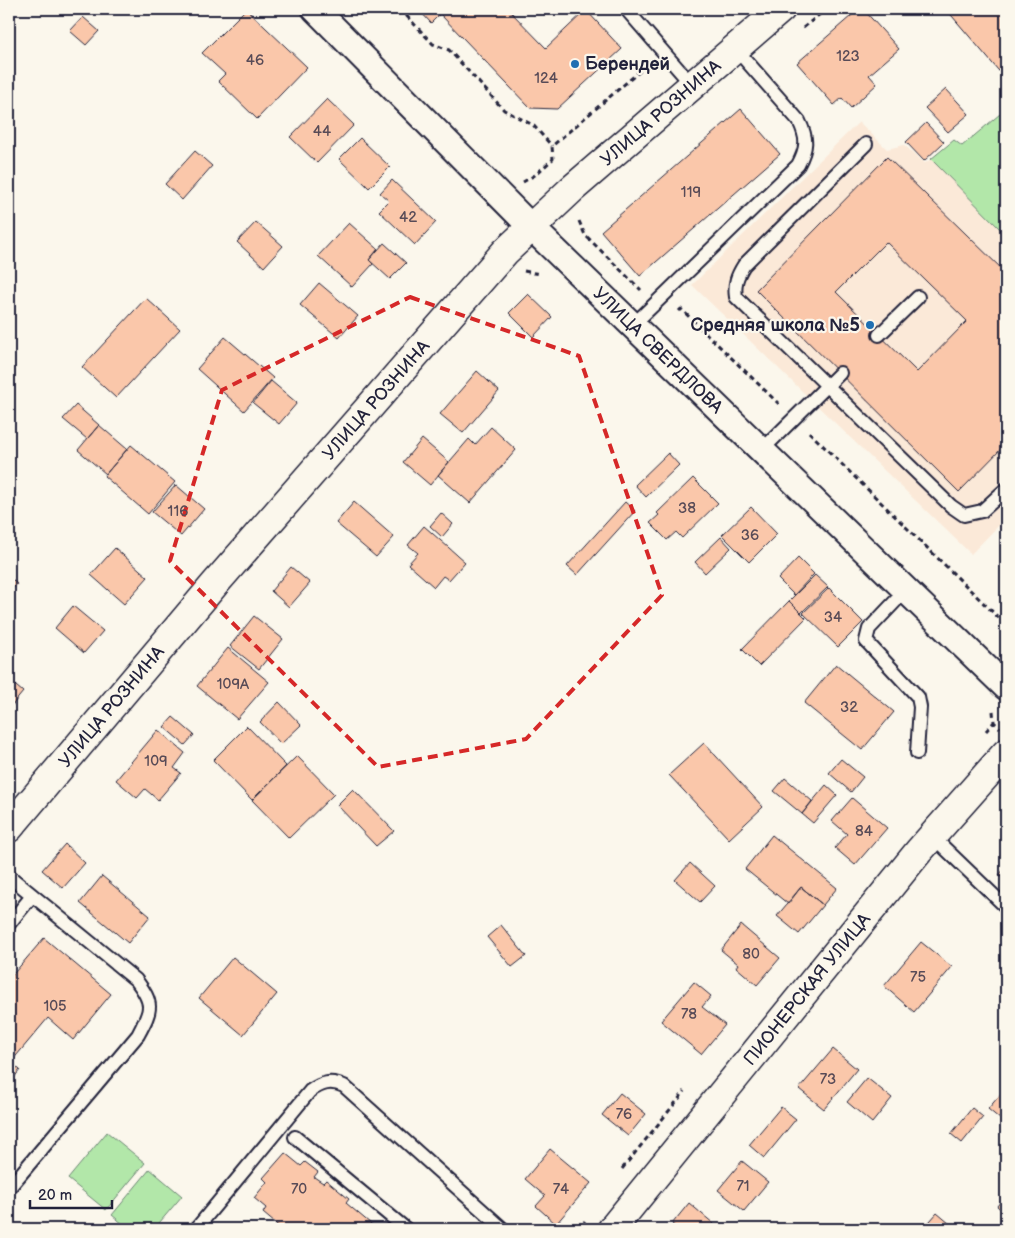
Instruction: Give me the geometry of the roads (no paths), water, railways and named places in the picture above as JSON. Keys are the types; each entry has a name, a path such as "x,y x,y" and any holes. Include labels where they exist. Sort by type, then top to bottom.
{"main road":[{"name":"УЛИЦА РОЗНИНА","path":"9,828 214,585 458,304 531,226 781,9"},
{"name":"ПИОНЕРСКАЯ УЛИЦА","path":"612,1229 932,836 1006,753"}],"street":[{"name":"УЛИЦА СВЕРДЛОВА","path":"315,9 531,226 1006,687"}],"lane":[{"path":"626,9 692,85"},
{"path":"632,325 798,165 806,151 807,136 799,121 735,48"},
{"path":"866,144 744,265 737,276 736,297 826,387 951,506 964,515 982,510 1006,489"},
{"path":"879,335 918,296"},
{"path":"762,450 840,373"},
{"path":"906,590 869,629 866,641 913,689 918,697 920,707 917,753"},
{"path":"932,836 1006,907"},
{"path":"9,876 136,980 148,996 149,1015 138,1035 9,1188"},
{"path":"9,924 32,896"},
{"path":"196,1229 310,1091 321,1084 334,1082 344,1086 503,1229"},
{"path":"295,1137 406,1229"}],"place":[{"name":"Берендей","path":"575,64"},
{"name":"Средняя школа №5","path":"870,325"}]}
